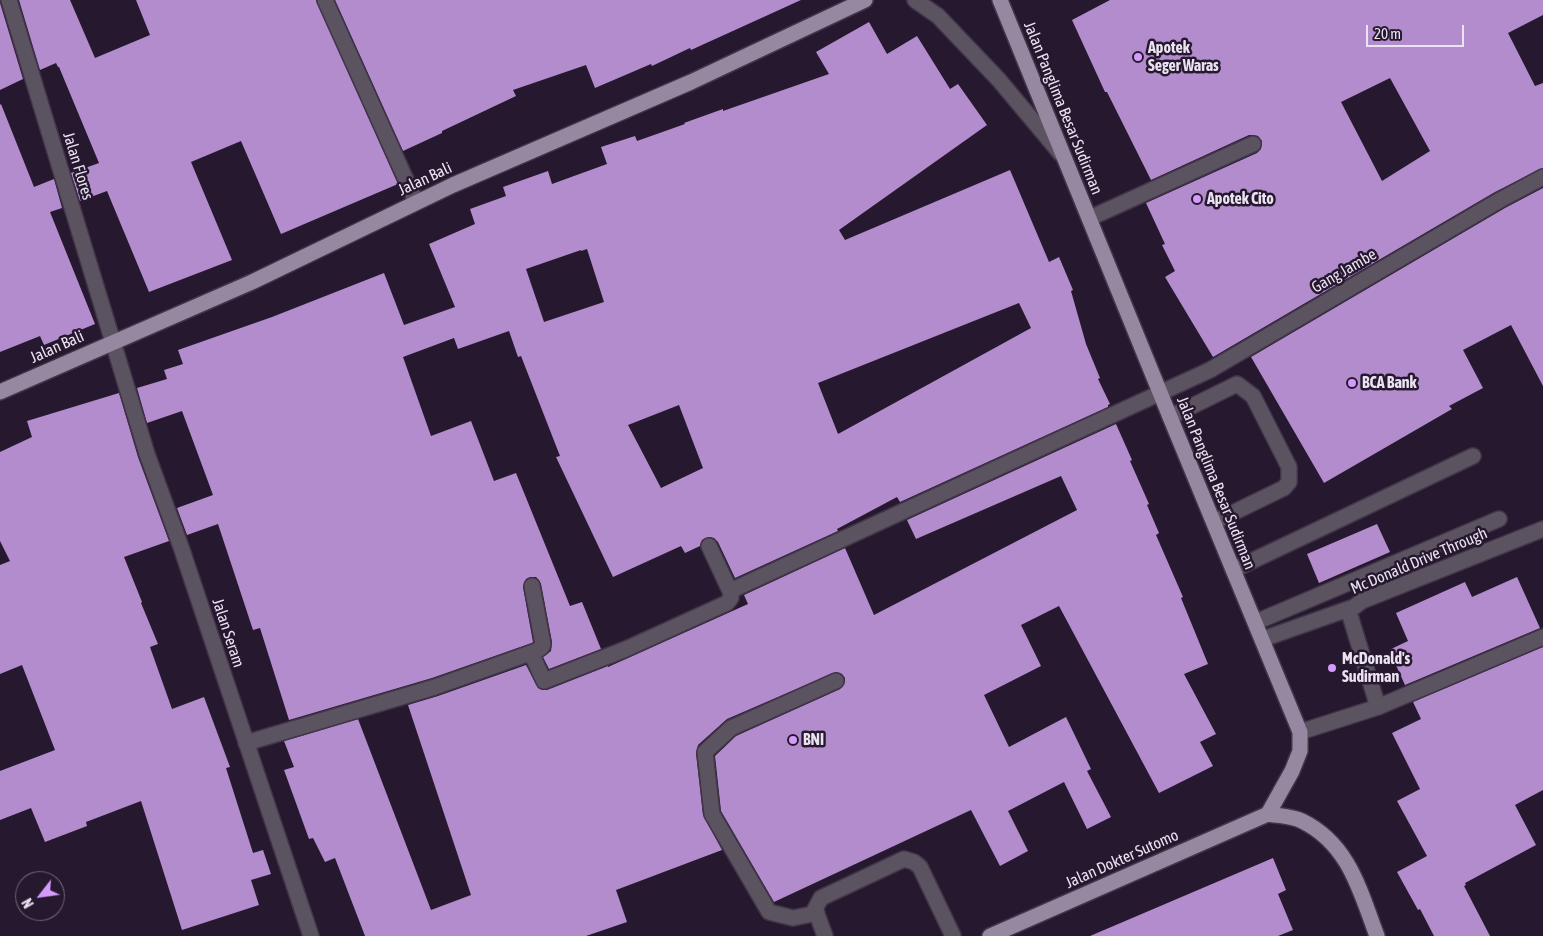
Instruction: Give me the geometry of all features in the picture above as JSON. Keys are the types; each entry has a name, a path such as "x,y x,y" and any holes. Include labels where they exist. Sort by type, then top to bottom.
{"main road":[{"name":"Jalan Bali","path":"0,392 252,282 416,202 691,82 865,0"},
{"name":"Jalan Panglima Besar Sudirman","path":"1000,0 1300,732 1300,751 1288,779 1268,814"},
{"name":"Jalan Dokter Sutomo","path":"990,936 1268,814"},
{"path":"1268,814 1300,820 1326,836 1343,856 1357,880 1377,936"}],"street":[{"name":"Jalan Flores","path":"10,0 113,342"},
{"path":"325,0 416,202"},
{"path":"915,0 938,16 992,72 1065,159"},
{"path":"1090,218 1253,144"},
{"name":"Gang Jambe","path":"730,591 1210,370 1543,176"},
{"name":"Jalan Seram","path":"113,342 147,454 181,548 310,936"},
{"path":"1170,417 1237,384 1253,396 1289,467 1289,482 1284,488 1214,522"},
{"path":"1233,570 1473,456"},
{"path":"1256,622 1499,519"},
{"name":"Mc Donald Drive Through","path":"1378,707 1348,609 1362,601 1543,529"},
{"path":"531,653 544,681 626,649 722,606 730,601 730,591 709,546"},
{"path":"246,743 435,686 542,648 543,644 532,586"},
{"path":"1263,639 1348,609"},
{"path":"1300,732 1378,707 1543,637"},
{"path":"816,913 793,918 769,912 712,814 705,752 731,728 836,681"},
{"path":"824,936 815,909 820,898 904,859 914,862 920,867 953,936"}],"building":[{"path":"19,0 70,0 95,58 150,35 136,0 316,0 398,184 281,234 241,141 191,162 232,260 149,292 107,191 80,201 71,173 99,163 59,67 56,63 40,70"},
{"path":"335,0 801,0 691,50 690,48 652,66 651,64 595,88 586,65 513,90 516,96 403,151"},
{"path":"1110,0 1543,0 1543,15 1508,33 1535,86 1543,83 1543,168 1495,192 1213,357 1165,277 1175,271 1162,245 1165,244 1146,203 1257,153 1261,149 1262,141 1258,136 1249,135 1151,180 1107,92 1105,92 1072,20","holes":["1390,78 1430,151 1382,181 1341,102"]},
{"path":"0,3 23,79 0,90"},
{"path":"869,22 887,54 917,36 950,89 958,84 987,125 839,230 845,240 1010,170 1049,262 1059,257 1073,290 1071,291 1086,344 1100,378 1098,379 1110,404 1108,407 900,502 897,497 837,529 838,531 735,578 718,542 714,538 709,537 702,540 700,546 685,553 681,546 613,577 556,457 560,456 521,356 518,357 509,331 458,349 454,338 403,357 431,436 471,421 494,481 516,473 570,606 582,602 601,649 549,669 543,657 551,651 552,642 541,584 536,577 530,577 526,579 523,587 532,643 432,678 289,720 260,628 253,630 218,524 187,535 177,508 213,495 182,411 147,423 137,388 167,379 164,370 183,364 178,350 272,317 384,273 404,325 455,307 429,244 475,224 470,209 506,196 503,187 548,171 552,184 607,164 601,147 635,136 637,141 723,109 723,111 829,74 816,52","holes":["587,249 604,302 544,322 526,269","1019,303 1031,328 838,434 818,383","679,405 703,468 661,488 628,425"]},
{"path":"0,105 34,187 54,179 62,208 50,212 95,324 44,345 40,336 0,352"},
{"path":"1543,188 1543,386 1511,325 1463,350 1483,388 1449,406 1452,409 1324,483 1251,357 1505,208"},
{"path":"119,393 138,457 169,541 124,557 158,644 150,647 172,709 204,697 230,767 226,768 253,853 263,850 271,874 251,880 259,905 182,930 141,801 86,822 87,826 45,842 31,808 0,820 0,771 55,750 22,665 0,674 0,565 10,561 0,541 0,452 32,437 27,421"},
{"path":"1116,424 1149,504 1147,505 1159,533 1156,535 1183,597 1181,598 1208,664 1184,674 1216,734 1200,742 1213,766 1159,793 1059,606 1021,625 1041,666 984,695 1009,747 1066,717 1091,769 1087,771 1111,817 1087,829 1064,782 1008,811 1028,851 1000,866 971,810 774,902 721,811 715,756 736,736 840,689 845,682 845,678 842,674 836,672 727,719 698,745 696,753 703,815 722,850 616,890 627,922 586,936 365,936 335,858 325,862 313,838 309,839 284,770 294,767 284,741 358,719 431,910 471,895 408,705 526,665 538,688 547,690 608,667 748,604 744,595 845,548 874,615 1077,510 1061,476 916,539 907,520"},
{"path":"1377,524 1390,552 1319,583 1307,554"},
{"path":"1517,577 1540,628 1405,685 1389,650 1408,641 1396,613 1465,582 1472,597"},
{"path":"1543,647 1543,790 1515,805 1536,845 1465,883 1466,885 1464,886 1490,936 1434,936 1397,872 1427,856 1397,801 1420,789 1392,733 1421,719 1413,702"},
{"path":"1273,858 1286,890 1278,894 1293,930 1278,936 1090,936"}],"place":[{"name":"Apotek Seger Waras","path":"1138,57"},
{"name":"Apotek Cito","path":"1197,199"},
{"name":"BCA Bank","path":"1352,383"},
{"name":"McDonald's Sudirman","path":"1332,668"},
{"name":"BNI","path":"793,740"}]}
